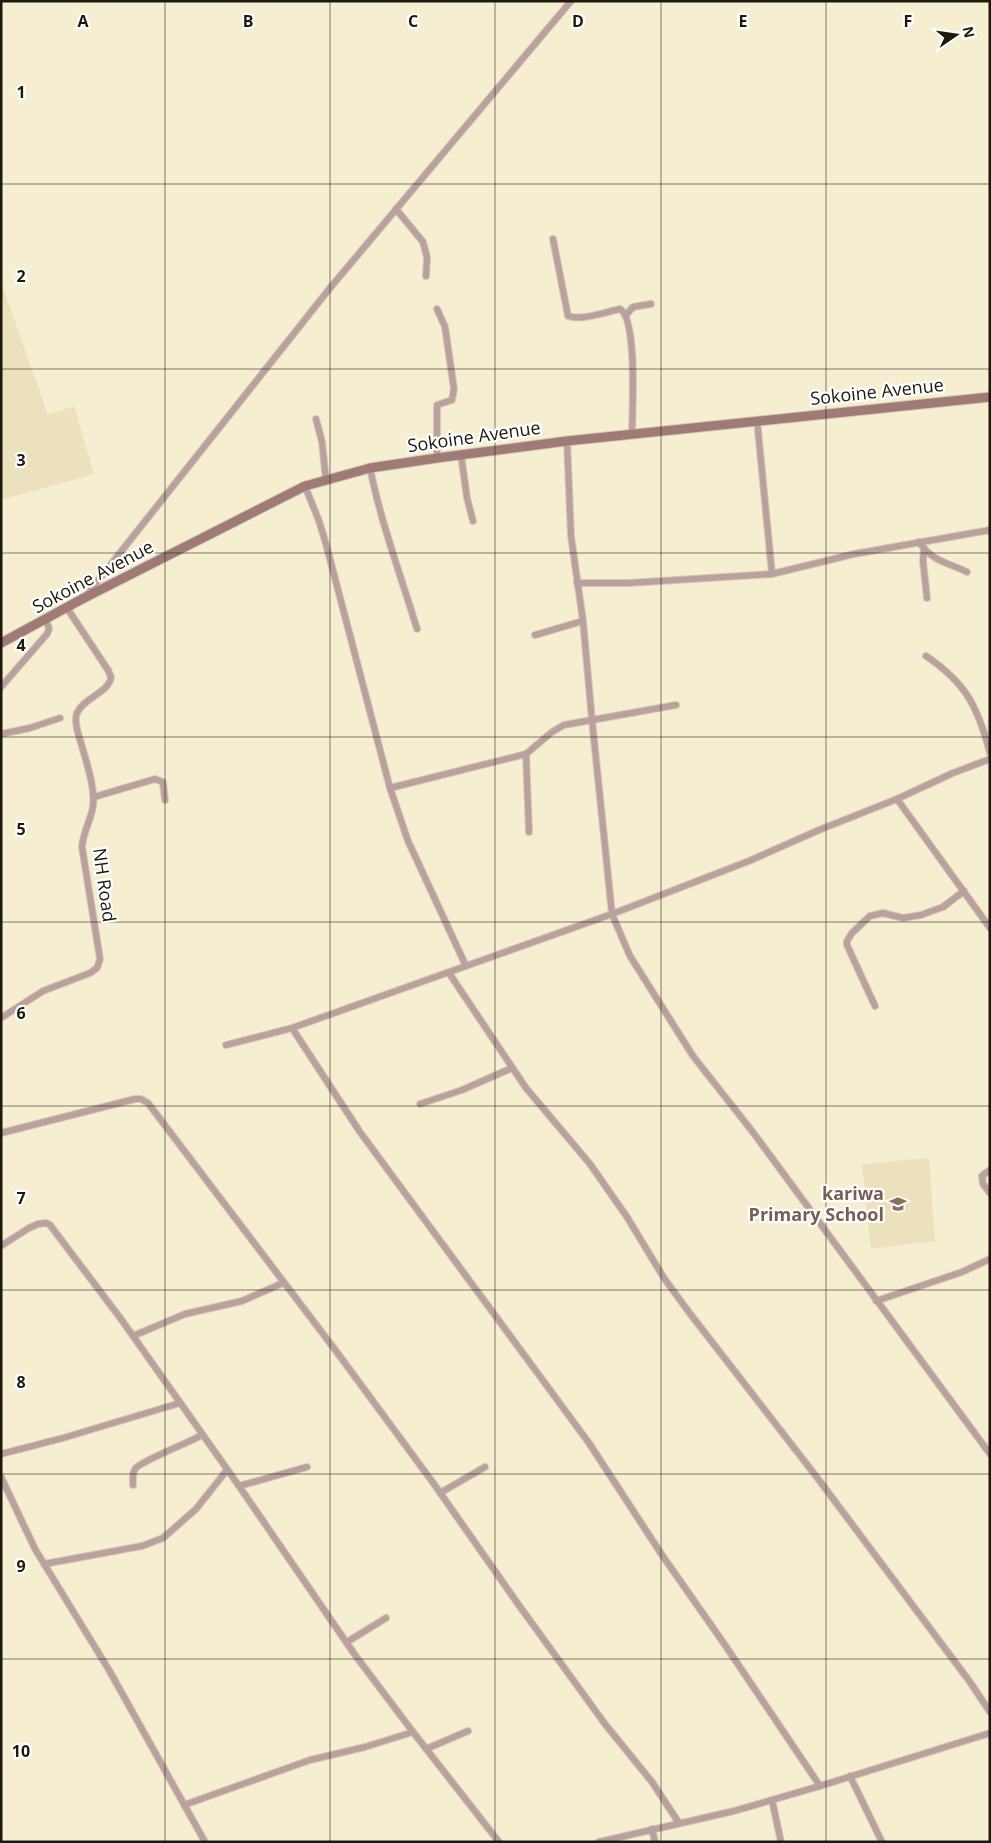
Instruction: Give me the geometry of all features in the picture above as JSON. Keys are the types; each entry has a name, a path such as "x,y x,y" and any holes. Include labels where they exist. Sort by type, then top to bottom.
{"street":[{"path":"84,598 318,303 571,1"},
{"path":"396,209 423,242 426,257 426,276"},
{"path":"553,239 568,316 587,316 620,309 626,315 629,324 633,363 632,435"},
{"path":"626,315 633,307 651,304"},
{"path":"437,309 445,327 454,389 452,400 437,405 437,458"},
{"name":"Sokoine Avenue","path":"1,643 84,598 305,486 370,468 567,441 990,397"},
{"path":"316,419 322,442 326,480"},
{"path":"757,420 772,574"},
{"path":"567,441 571,536 583,621 612,914 630,956 694,1056 752,1131 876,1302 990,1454"},
{"path":"461,455 466,498 473,521"},
{"path":"370,468 374,490 417,629"},
{"path":"305,486 326,544 390,788 408,841 466,966"},
{"path":"577,583 628,583 772,574 819,562 990,530"},
{"path":"919,542 927,553 967,572"},
{"path":"924,549 923,561 927,598"},
{"name":"NH Road","path":"1,1018 43,991 97,968 100,959 82,847 92,813 94,797 76,719 78,712 86,702 108,685 111,677 67,608"},
{"path":"1,687 47,634 49,629 46,620"},
{"path":"535,635 583,621"},
{"path":"926,656 963,688 976,710 990,753"},
{"path":"390,788 526,754 564,724 676,705"},
{"path":"1,734 30,728 60,718"},
{"path":"526,754 530,832"},
{"path":"226,1045 292,1028 612,914 749,861 819,830 897,799 952,773 990,759"},
{"path":"94,797 155,779 163,782 166,800"},
{"path":"897,799 990,928"},
{"path":"875,1006 847,945 847,941 852,933 870,916 883,913 903,918 921,915 943,907 964,892"},
{"path":"449,973 512,1068 590,1164 627,1217 664,1278 688,1311 819,1480 970,1682 990,1712"},
{"path":"292,1028 360,1132 589,1443 820,1786"},
{"path":"420,1104 462,1090 512,1068"},
{"path":"1,1133 135,1099 141,1099 148,1103 336,1351 594,1708 652,1782 679,1823"},
{"path":"990,1170 982,1176 982,1180 990,1193"},
{"path":"1,1246 38,1224 46,1223 54,1230 133,1336 240,1486 347,1642 413,1732 499,1842"},
{"path":"876,1302 962,1272 990,1259"},
{"path":"133,1336 199,1309 242,1301 283,1283"},
{"path":"1,1454 72,1436 180,1403"},
{"path":"133,1485 132,1474 139,1465 202,1435"},
{"path":"240,1486 307,1467"},
{"path":"440,1494 485,1467"},
{"path":"44,1564 142,1546 163,1538 196,1509 227,1470"},
{"path":"1,1477 35,1549 109,1670 205,1842"},
{"path":"347,1642 386,1618"},
{"path":"426,1749 468,1731"},
{"path":"184,1805 310,1760 365,1747 413,1732"},
{"path":"599,1842 734,1811 989,1734"},
{"path":"850,1776 882,1842"},
{"path":"772,1800 781,1842"},
{"path":"652,1829 655,1842"}],"shaded area":[{"path":"1,282 48,415 74,406 94,474 1,500"},
{"name":"kariwa Primary School","path":"929,1158 935,1241 871,1249 862,1164"}],"place":[{"name":"kariwa Primary School","path":"898,1204"}]}
